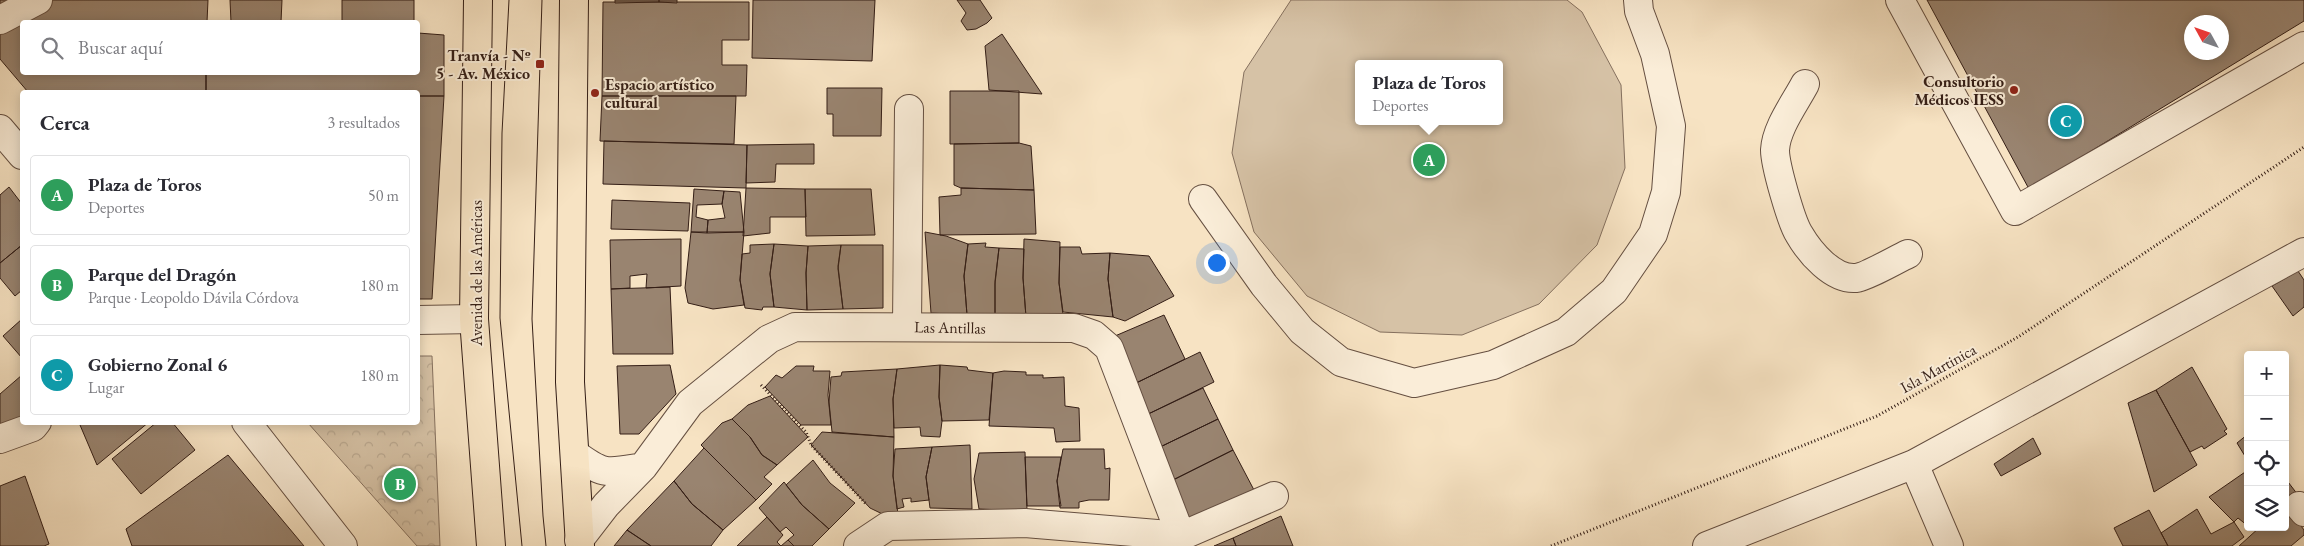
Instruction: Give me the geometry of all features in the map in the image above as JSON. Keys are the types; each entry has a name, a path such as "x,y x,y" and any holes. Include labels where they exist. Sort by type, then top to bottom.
{"main road":[{"name":"Avenida de las Américas","path":"478,0 474,319 491,546"},
{"path":"574,0 570,382 580,543"}],"street":[{"path":"0,20 38,0"},
{"path":"1204,199 1264,285 1302,331 1341,362 1414,383 1493,365 1566,332 1614,291 1653,234 1666,192 1671,126 1655,54 1639,10 1638,0"},
{"path":"1900,0 2015,211 2304,46"},
{"path":"1805,84 1782,128 1775,149 1777,170 1798,234 1823,264 1839,277 1858,278 1908,254"},
{"path":"907,326 909,109"},
{"path":"0,129 20,153"},
{"path":"1706,546 1914,464 2304,252"},
{"path":"420,320 474,319"},
{"name":"Las Antillas","path":"580,543 606,505 643,468 690,403 768,339 795,327 907,326 1074,328 1094,335 1109,348 1170,541"},
{"path":"0,439 35,425"},
{"path":"248,425 343,546"},
{"path":"574,454 591,466 609,473 643,468"},
{"path":"1914,464 1949,546"},
{"path":"858,546 888,526 1025,523 1170,541 1274,496"}],"path":[{"name":"Isla Martinica","path":"1551,546 1877,416 2018,337 2304,147"},
{"path":"739,363 806,432 811,445 888,526"}],"green space":[{"path":"1291,0 1567,0 1582,12 1621,85 1625,168 1597,245 1539,304 1462,335 1380,332 1307,296 1254,232 1232,153 1244,72"},
{"path":"420,356 432,356 440,546 417,546 310,425 420,425"}],"building":[{"path":"0,0 208,0 207,20 20,20 20,75 206,75 206,90 26,90 0,59"},
{"path":"230,0 282,0 281,20 231,20"},
{"path":"342,0 414,0 414,20 342,20"},
{"path":"615,0 659,0 659,2 615,3"},
{"path":"659,0 677,0 677,3 659,2"},
{"path":"753,0 875,0 872,61 752,58"},
{"path":"957,0 980,0 992,18 976,29 967,30 961,21 966,13"},
{"path":"1927,0 2304,0 2304,21 2029,189"},
{"path":"603,2 749,2 749,40 722,40 722,65 747,65 746,96 602,96"},
{"path":"420,33 444,35 444,96 420,96 420,90 206,90 206,75 420,75"},
{"path":"1002,34 1042,94 989,90 985,46"},
{"path":"827,88 882,88 881,136 833,136 833,114 827,114"},
{"path":"950,91 1019,91 1019,143 950,144"},
{"path":"420,96 444,96 432,299 420,299"},
{"path":"602,96 736,96 734,144 600,141"},
{"path":"604,141 747,145 746,188 603,184"},
{"path":"1019,143 1031,146 1034,190 961,188 954,185 954,144"},
{"path":"814,144 814,164 776,164 775,182 746,183 747,145"},
{"path":"9,187 20,201 20,247 0,263 0,195"},
{"path":"746,188 805,189 806,217 770,217 770,233 743,236"},
{"path":"961,188 1034,190 1036,234 940,235 939,197 961,195"},
{"path":"694,189 724,191 722,204 697,205 696,217 708,220 707,233 691,232"},
{"path":"805,189 871,189 875,235 806,236"},
{"path":"724,191 740,192 744,232 707,233 708,220 725,218 722,204"},
{"path":"612,200 690,203 688,231 611,229"},
{"path":"691,232 744,232 740,280 744,305 713,309 688,303 685,288"},
{"path":"925,232 946,236 968,244 964,276 967,315 931,313"},
{"path":"681,239 681,286 646,288 647,274 630,276 630,288 611,289 610,240"},
{"path":"1024,239 1060,242 1059,283 1063,315 1026,317 1023,278"},
{"path":"986,243 985,247 999,248 995,281 995,314 967,315 964,276 968,244"},
{"path":"774,244 808,246 806,273 807,310 774,307 770,274"},
{"path":"774,244 770,274 774,307 763,307 762,310 745,308 740,280 742,254 750,253 750,245"},
{"path":"841,245 883,245 883,308 843,309 838,269"},
{"path":"841,245 838,266 843,309 807,310 806,273 808,246"},
{"path":"20,247 20,292 15,296 0,278 0,263"},
{"path":"1060,247 1080,247 1082,254 1110,253 1108,279 1113,317 1063,312 1059,283"},
{"path":"999,248 1024,249 1023,278 1026,317 995,314 995,284"},
{"path":"1110,253 1149,256 1174,296 1125,321 1113,317 1108,279"},
{"path":"2298,271 2304,280 2304,307 2293,316 2272,286"},
{"path":"670,287 673,354 613,354 611,289"},
{"path":"1164,315 1185,359 1128,387 1115,336"},
{"path":"20,321 20,356 3,336"},
{"path":"1200,352 1214,382 1142,417 1128,387"},
{"path":"670,365 676,394 639,434 620,434 617,366"},
{"path":"940,365 967,367 968,370 993,373 989,420 942,421 939,397"},
{"path":"940,365 939,397 942,421 940,437 921,436 920,427 894,428 893,399 897,369"},
{"path":"796,366 814,366 813,371 830,371 828,395 831,425 801,425 765,387 776,375 782,378"},
{"path":"2192,367 2227,429 2224,431 2227,434 2204,449 2202,446 2190,452 2156,390"},
{"path":"897,369 893,399 894,437 832,432 829,402 831,377 841,376 842,372"},
{"path":"1004,371 1026,372 1026,375 1043,375 1043,378 1064,377 1065,406 1079,408 1080,441 1056,442 1054,428 989,426 993,373"},
{"path":"20,377 20,419 0,436 0,394"},
{"path":"1203,388 1218,419 1156,449 1142,417"},
{"path":"2156,390 2197,465 2154,492 2128,403"},
{"path":"770,396 808,437 777,465 762,455 750,437 732,419 748,405"},
{"path":"732,419 750,437 762,455 777,465 764,477 772,484 756,500 701,445 722,423"},
{"path":"1218,419 1233,450 1171,481 1156,449"},
{"path":"80,425 145,425 97,465"},
{"path":"153,425 174,425 195,450 141,494 112,459"},
{"path":"822,432 894,437 893,476 899,522 870,508 811,445"},
{"path":"2244,437 2244,454 2237,443"},
{"path":"2033,438 2041,454 2001,476 1994,464"},
{"path":"970,445 972,509 930,508 926,477 932,447"},
{"path":"932,447 926,477 929,500 911,502 911,498 902,499 904,507 897,509 893,476 895,449"},
{"path":"704,448 756,500 723,530 692,504 674,481"},
{"path":"1063,449 1104,449 1105,469 1110,468 1109,500 1089,500 1079,502 1079,508 1060,508 1057,481"},
{"path":"1233,450 1254,490 1190,519 1171,481"},
{"path":"1025,452 1027,511 979,509 974,479 979,453"},
{"path":"228,455 304,546 132,546 126,529"},
{"path":"1025,457 1061,457 1057,481 1061,506 1027,506"},
{"path":"813,460 830,483 855,503 829,529 802,505 786,485"},
{"path":"2244,473 2244,523 2238,518 2234,522 2209,497"},
{"path":"25,476 49,544 44,546 0,546 0,486"},
{"path":"674,481 692,504 723,530 711,546 651,546 627,530"},
{"path":"784,482 802,505 829,529 812,546 794,546 788,540 794,535 786,527 780,532 759,508"},
{"path":"2289,483 2298,495 2289,501"},
{"path":"2197,509 2211,534 2234,522 2244,537 2232,546 2168,546 2161,533"},
{"path":"2289,509 2304,530 2304,535 2291,546 2239,546 2256,531 2289,531"},
{"path":"2149,510 2168,546 2123,546 2114,528"},
{"path":"1281,516 1293,546 1236,546 1233,538"},
{"path":"767,517 783,535 777,542 781,546 737,546"},
{"path":"627,530 651,546 614,546"},
{"path":"1233,538 1236,546 1214,546"},
{"path":"788,540 794,546 781,546"}],"tram line":[{"path":"509,0 502,133 500,318 522,546"},
{"path":"542,0 532,319 546,546"}],"place":[{"name":"Tranvía - Nº 5 - Av. México","path":"540,64"},
{"name":"Consultorio Médicos IESS","path":"2014,90"},
{"name":"Espacio artístico cultural","path":"595,93"},
{"name":"Gobierno Zonal 6","path":"2066,121"},
{"name":"Plaza de Toros","path":"1429,160"},
{"name":"Parque del Dragón","path":"400,484"}]}
